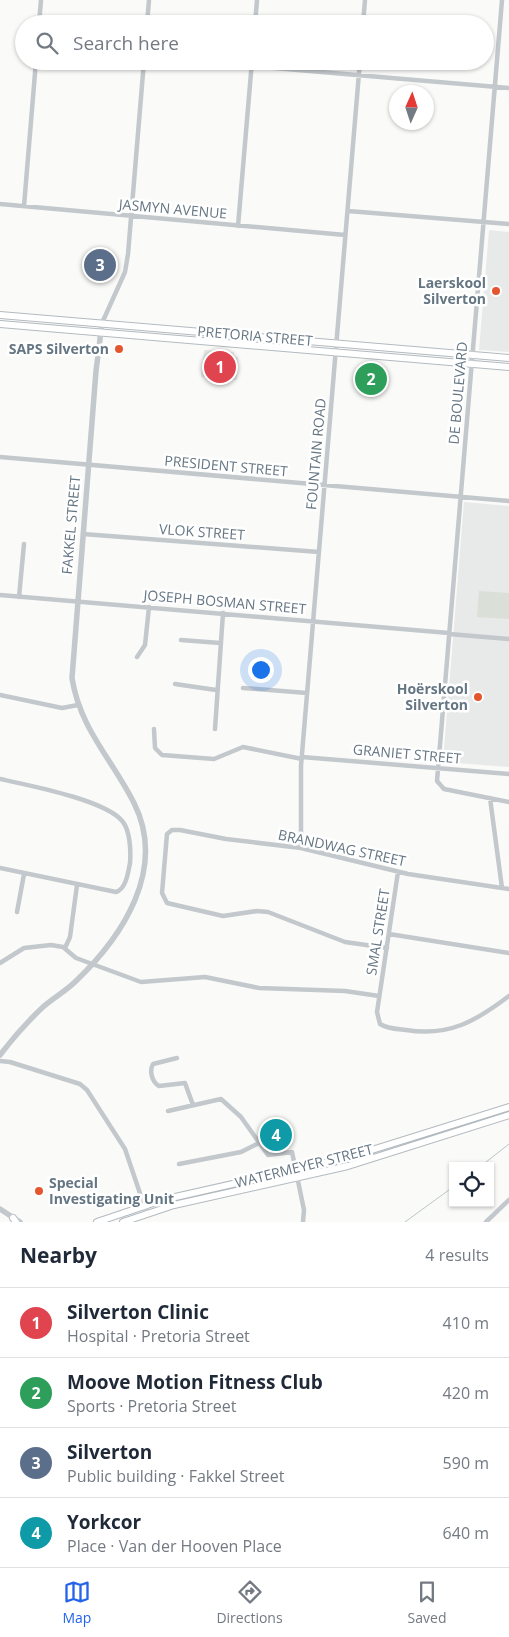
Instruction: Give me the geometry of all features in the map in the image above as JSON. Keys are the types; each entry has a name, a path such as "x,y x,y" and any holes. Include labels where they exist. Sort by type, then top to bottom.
{"main road":[{"name":"PRETORIA STREET","path":"0,315 509,358"},
{"name":"PRETORIA STREET","path":"0,324 509,367"},
{"name":"WATERMEYER STREET","path":"97,1222 144,1206 216,1187 361,1154 509,1107"},
{"name":"WATERMEYER STREET","path":"123,1222 174,1205 348,1166 509,1115"}],"street":[{"path":"40,15 41,0"},
{"path":"148,15 149,0"},
{"path":"256,15 257,0"},
{"path":"364,15 365,0"},
{"name":"DE BOULEVARD","path":"490,798 440,787 437,781 502,0"},
{"path":"24,206 35,70"},
{"name":"FAKKEL STREET","path":"1,1052 27,1016 41,1008 73,983 92,964 119,930 135,903 143,879 146,847 142,823 135,804 89,730 78,705 72,674 100,332 125,272 132,217 143,70"},
{"path":"238,226 250,70"},
{"path":"309,70 359,76 509,88"},
{"name":"FOUNTAIN ROAD","path":"301,848 302,758 359,70"},
{"name":"JASMYN AVENUE","path":"0,204 345,235"},
{"path":"348,211 509,224"},
{"name":"PRESIDENT STREET","path":"0,457 509,501"},
{"name":"VLOK STREET","path":"83,534 319,552"},
{"path":"19,596 24,544"},
{"name":"JOSEPH BOSMAN STREET","path":"0,595 509,639"},
{"path":"138,657 146,645 149,607"},
{"path":"215,729 216,690 223,613"},
{"path":"182,640 220,643"},
{"path":"175,684 216,690"},
{"path":"243,688 308,693"},
{"path":"0,695 62,708 78,705"},
{"name":"GRANIET STREET","path":"154,730 155,748 162,755 214,759 243,747 302,758 509,774"},
{"path":"0,779 71,796 118,817 126,828 130,853 129,868 121,890 112,892 0,868"},
{"path":"502,888 490,798 509,802"},
{"name":"BRANDWAG STREET","path":"387,948 346,942 268,912 257,911 223,916 167,903 162,893 165,841 170,831 187,831 226,839 301,848 398,872 509,889"},
{"name":"SMAL STREET","path":"398,872 379,996 377,1016 382,1025 431,1032 476,1020 509,996"},
{"path":"17,912 24,874"},
{"path":"65,948 70,937 77,885"},
{"path":"389,934 509,952"},
{"path":"0,963 17,951 28,947 48,945 65,948 72,956 141,982 205,977 266,989 345,990 379,996"},
{"path":"1,1052 10,1062"},
{"path":"178,1058 153,1064 151,1069 153,1080 159,1086 185,1082 193,1105"},
{"path":"0,1061 10,1062 80,1084 88,1090 122,1142 147,1214"},
{"path":"168,1111 222,1100 233,1112 241,1117 270,1156 292,1152 304,1212 303,1222"},
{"path":"178,1164 241,1152 259,1143"},
{"path":"486,1222 509,1200"},
{"path":"0,1210 16,1221"}],"shaded area":[{"name":"Laerskool Silverton","path":"489,230 509,232 509,352 479,350"},
{"path":"204,350 234,352 234,356 238,357 237,380 201,377"},
{"name":"Hoërskool Silverton","path":"464,502 509,506 509,767 443,762"},
{"path":"479,591 509,593 509,619 477,617"}],"waterway":[{"path":"486,1162 509,1144"},
{"path":"405,1222 449,1190"}],"place":[{"name":"Silverton","path":"100,265"},
{"name":"Laerskool Silverton","path":"496,291"},
{"name":"SAPS Silverton","path":"119,349"},
{"name":"Silverton Clinic","path":"220,367"},
{"name":"Moove Motion Fitness Club","path":"371,379"},
{"name":"Hoërskool Silverton","path":"478,697"},
{"name":"Yorkcor","path":"276,1135"},
{"name":"Special Investigating Unit","path":"39,1191"}]}
